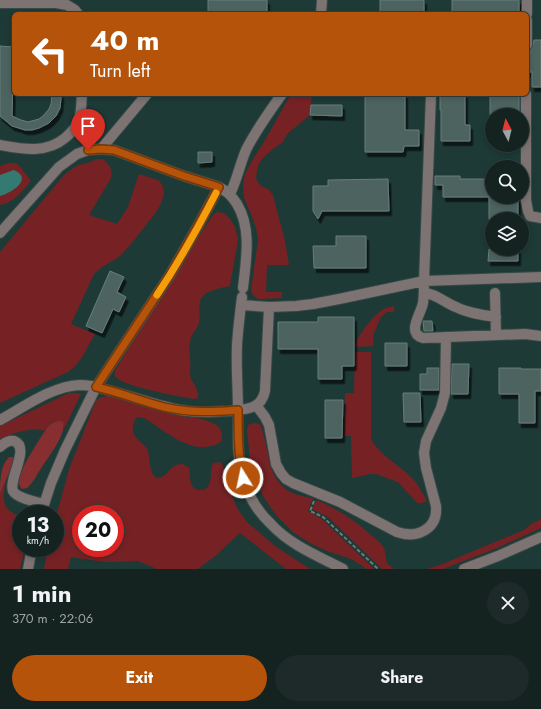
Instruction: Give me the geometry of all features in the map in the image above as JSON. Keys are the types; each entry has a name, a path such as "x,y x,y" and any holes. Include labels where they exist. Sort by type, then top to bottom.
{"lane":[{"path":"321,12 322,0"},
{"path":"527,0 527,12"},
{"path":"0,3 56,2 67,5 76,12"},
{"path":"0,145 19,149 39,149 51,146 63,140 75,129 80,118 82,96"},
{"path":"101,149 145,96"},
{"path":"230,194 250,141 281,96"},
{"path":"430,96 424,293 422,309 415,326 415,332 419,337 423,338 525,334 541,336"},
{"path":"526,96 526,192 528,211 530,216 541,218"},
{"path":"0,233 59,167 77,154 88,150 114,150 184,176 219,187 230,194 240,210 245,223 246,232 246,249 237,351 238,445 243,478 254,503 271,525 283,535 342,569"},
{"path":"44,505 64,450 96,387 170,275 219,187"},
{"path":"242,297 269,307 296,306 339,299 424,281 541,277"},
{"path":"424,293 432,294 454,307 467,312 496,317"},
{"path":"495,293 496,335"},
{"path":"0,420 54,391 81,385 113,391 164,407 180,410 205,412 250,408 262,400 265,391 269,307"},
{"path":"256,405 269,425 276,464 286,479 340,502 402,534 419,534 426,530 435,518 436,506 426,468 424,453 426,441 441,408 445,393 446,338"},
{"path":"0,447 7,441 19,445 20,458 12,482 14,492 36,505"},
{"path":"464,569 541,537"},
{"path":"28,569 30,557"}],"path":[{"path":"318,492 310,511 323,518 378,569"}],"shaded area":[{"path":"0,0 541,0 541,569 0,569"},
{"path":"290,96 312,96 310,115 287,134 283,142 262,159 258,166 256,177 257,181 261,186 268,189 273,195 285,241 289,265 267,265 266,292 282,292 282,298 259,299 254,296 251,290 258,240 253,219 244,198 243,184 245,174"},
{"path":"96,159 103,159 109,166 112,173 110,180 89,215 117,224 128,207 139,174 158,180 161,183 164,193 162,201 157,211 119,257 102,267 94,274 71,324 95,334 77,365 68,372 0,403 0,252 64,175 75,167"},
{"path":"9,163 18,164 31,181 14,199 0,205 0,166"},
{"path":"14,170 22,177 19,185 10,192 0,196 0,175"},
{"path":"218,212 224,213 230,219 235,227 238,238 230,286 215,290 202,297 200,302 198,326 190,341 190,375 197,389 198,398 194,399 177,396 127,384 119,380 115,376 116,369 194,244 213,215"},
{"path":"394,306 394,312 387,312 381,317 374,333 373,346 355,347 358,338 374,317 383,309"},
{"path":"355,352 371,352 371,439 376,447 386,457 414,480 427,501 417,503 399,483 376,474 352,478 351,436 344,436 345,393 354,393"},
{"path":"69,393 81,394 63,431 64,426 53,422 44,431 34,429 28,430 0,439 0,426"},
{"path":"113,396 160,410 200,419 218,426 222,434 222,440 216,445 204,447 197,447 184,443 140,417 137,417 136,419 133,432 135,437 147,449 152,472 156,478 164,476 174,466 183,464 189,468 192,486 197,490 204,490 209,485 213,463 220,462 224,468 237,508 247,522 275,546 310,569 286,569 240,533 214,557 198,569 157,569 138,561 103,562 71,557 68,569 44,569 46,557 64,557 64,505 59,505 69,469 95,403 101,397"},
{"path":"59,421 63,422 60,439 32,483 27,488 22,489 19,483 19,477 28,458 47,428 52,423"},
{"path":"254,423 260,424 261,426 271,467 277,480 282,486 295,494 313,498 308,511 322,519 374,569 367,569 351,559 312,544 294,533 277,516 263,496 254,475 250,459 247,430 248,425"},
{"path":"9,457 13,457 14,461 0,494 2,469"},
{"path":"6,481 4,503 12,512 12,557 23,557 20,569 0,569 0,494"},
{"path":"317,500 346,515 377,540 384,549 386,561 394,569 382,569 328,517 312,509"},
{"path":"541,519 541,528 497,548 443,569 427,569 524,530 531,524"}],"building":[{"path":"208,0 267,0 267,12 208,12"},
{"path":"380,0 424,0 424,12 380,12"},
{"path":"452,0 519,0 519,12 452,12"},
{"path":"534,40 541,40 541,87 532,87 532,72 529,72 529,52 531,53"},
{"path":"0,46 12,47 12,116 28,122 39,119 49,109 52,96 61,96 60,108 56,116 49,123 32,130 25,130 12,126 0,116"},
{"path":"365,96 405,96 405,130 419,130 419,146 404,146 403,152 365,152"},
{"path":"440,96 465,96 465,125 470,125 470,141 441,141"},
{"path":"490,96 519,96 519,108 490,108"},
{"path":"311,105 342,105 342,116 310,115"},
{"path":"198,152 212,152 212,162 198,163"},
{"path":"435,176 460,176 460,179 485,179 485,197 443,197 443,185 435,185"},
{"path":"388,179 389,211 322,211 318,219 313,211 313,186 328,186 328,180"},
{"path":"489,204 518,204 518,212 489,212"},
{"path":"336,236 366,236 366,268 314,268 313,246 336,246"},
{"path":"488,256 518,256 518,261 488,261"},
{"path":"110,271 124,277 117,292 126,297 119,312 113,309 102,333 86,326"},
{"path":"318,317 354,317 354,366 342,366 342,379 318,379 318,349 278,349 278,322 318,322"},
{"path":"423,321 432,321 433,331 424,331"},
{"path":"385,343 407,343 407,366 385,366"},
{"path":"452,364 469,364 468,394 451,394"},
{"path":"427,368 439,368 439,390 420,390 420,374 427,374"},
{"path":"499,368 541,369 541,391 535,391 535,423 519,423 519,394 499,394"},
{"path":"403,393 420,393 421,422 404,422"},
{"path":"325,400 343,400 342,438 325,438"}],"slow traffic":[{"path":"157,295 170,275 216,193"}],"route":[{"path":"88,150 114,150 184,176 219,187 170,275 96,387 164,407 180,410 205,412 238,410 238,445 243,478"}]}
